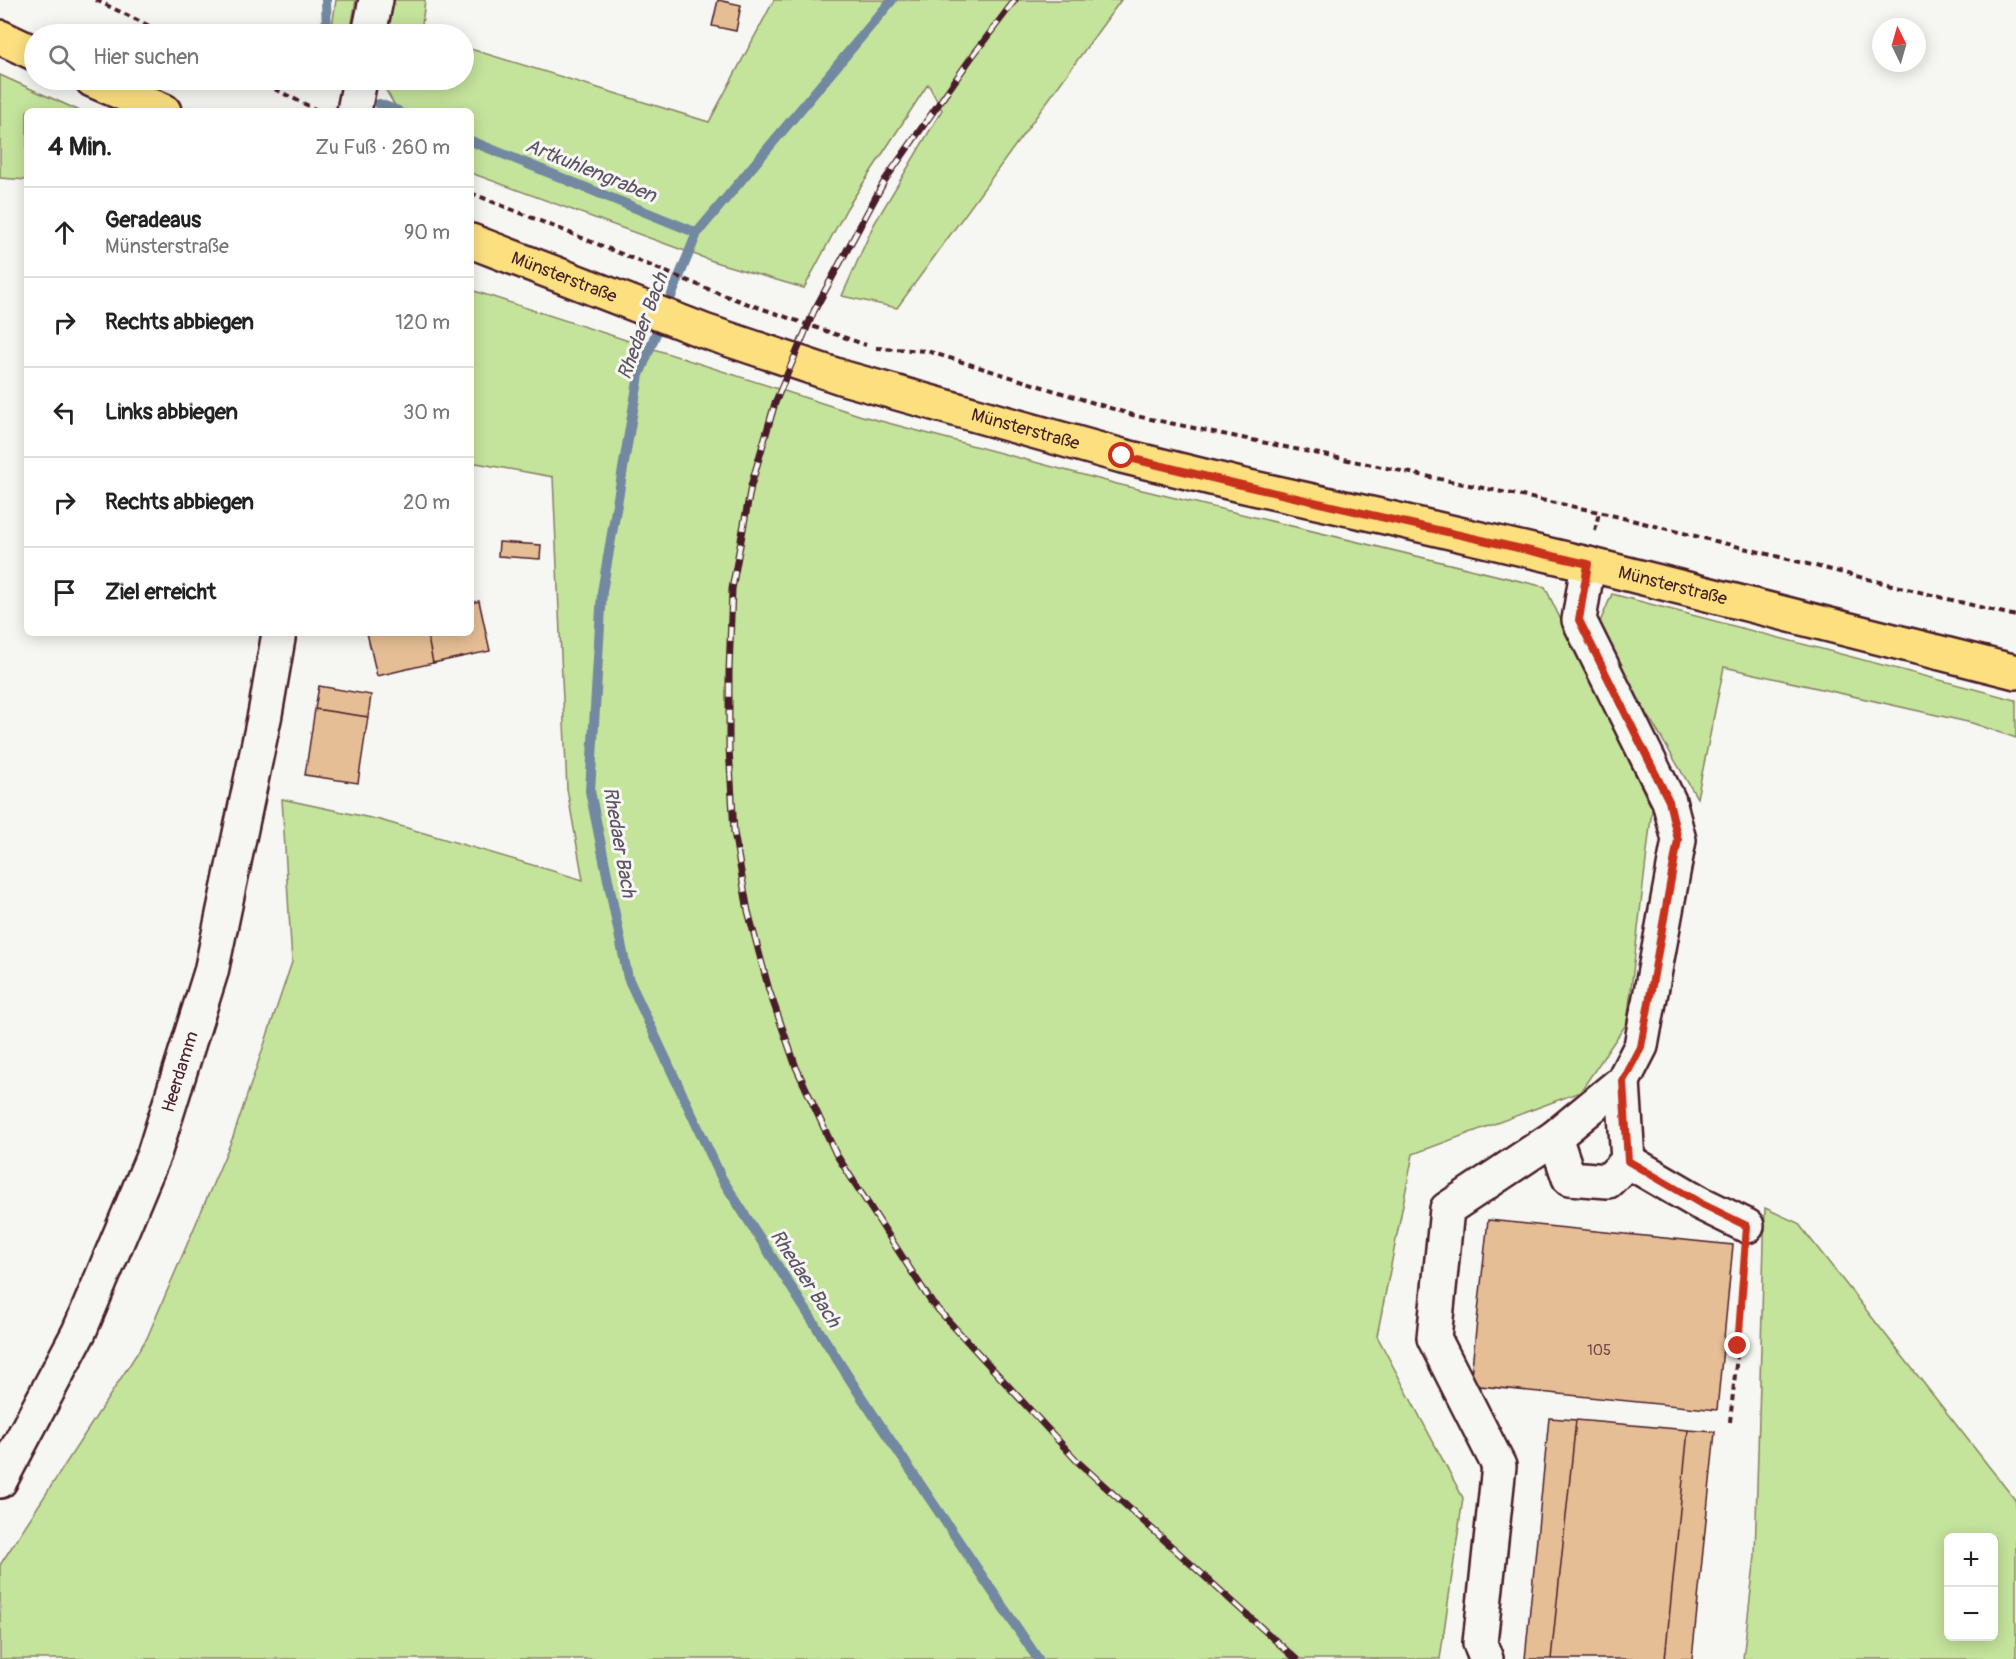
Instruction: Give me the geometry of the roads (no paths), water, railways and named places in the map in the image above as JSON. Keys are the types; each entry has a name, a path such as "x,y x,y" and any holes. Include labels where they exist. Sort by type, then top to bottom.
{"main road":[{"path":"0,37 24,48"},
{"path":"116,90 157,108"},
{"name":"Münsterstraße","path":"474,242 704,331 844,378 1122,456 1239,485 1588,564 2016,672"}],"street":[{"path":"371,24 376,0"},
{"path":"355,108 358,90"},
{"path":"1486,1659 1480,1643 1499,1466 1434,1338 1447,1209 1555,1137 1623,1081 1641,1047 1678,840 1669,801 1579,620 1588,564"},
{"name":"Heerdamm","path":"0,1481 79,1332 154,1154 211,972 265,714 278,636"},
{"path":"1555,1137 1569,1178 1608,1181 1628,1161 1623,1081"},
{"path":"1628,1161 1700,1203 1747,1226"}],"waterway":[{"name":"Artkuhlengraben","path":"326,0 327,24"},
{"name":"Rhedaer Bach","path":"892,0 697,233 639,375 602,592 590,791 628,978 722,1179 860,1395 1038,1659"},
{"name":"Artkuhlengraben","path":"379,104 390,108"},
{"name":"Artkuhlengraben","path":"474,142 697,233"}],"railway":[{"path":"1015,0 885,180 814,311 775,403 751,486 732,589 729,748 734,832 748,911 769,990 796,1067 836,1154 932,1303 1078,1462 1296,1659"}]}
